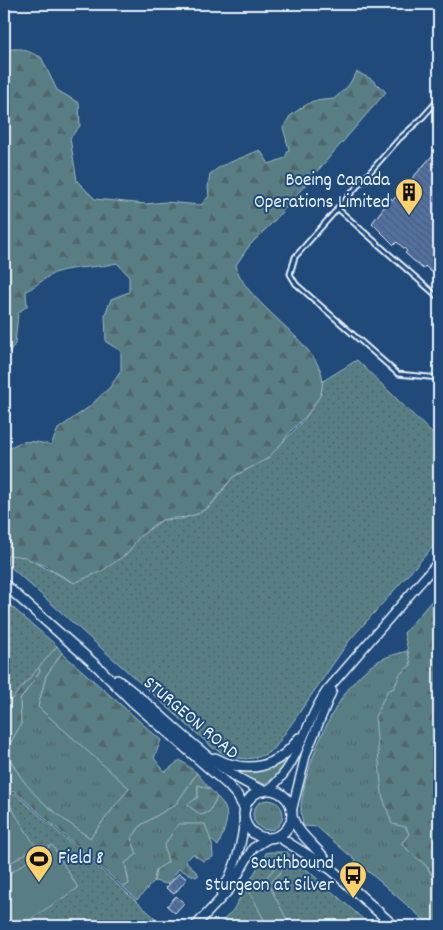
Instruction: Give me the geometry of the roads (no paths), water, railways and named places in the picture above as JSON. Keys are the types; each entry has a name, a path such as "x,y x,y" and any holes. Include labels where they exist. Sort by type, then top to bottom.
{"main road":[{"name":"STURGEON ROAD","path":"4,584 99,668 133,702 227,784 238,795 244,813"},
{"name":"STURGEON ROAD","path":"99,668 138,694 234,777 266,790"},
{"path":"204,751 222,761 241,767 260,768 284,755 299,738"},
{"path":"332,870 327,858 299,832 284,796 266,790 251,797 244,813 253,833 273,837 332,870 394,926"},
{"path":"273,837 287,829 292,813"}],"street":[{"path":"266,790 289,769 322,696 439,561"},
{"path":"292,813 298,780 317,723 330,694 344,670"},
{"path":"299,738 309,724"},
{"path":"214,907 234,867 242,843 244,813"},
{"path":"195,926 230,889 253,848 273,837"}],"lane":[{"path":"439,98 337,208 295,257 290,268 292,279 398,374 439,378"},
{"path":"337,208 439,298"}],"place":[{"name":"Boeing Canada Operations Limited","path":"409,216"},
{"name":"Field 8","path":"39,883"},
{"name":"Southbound Sturgeon at Silver","path":"353,899"}]}
